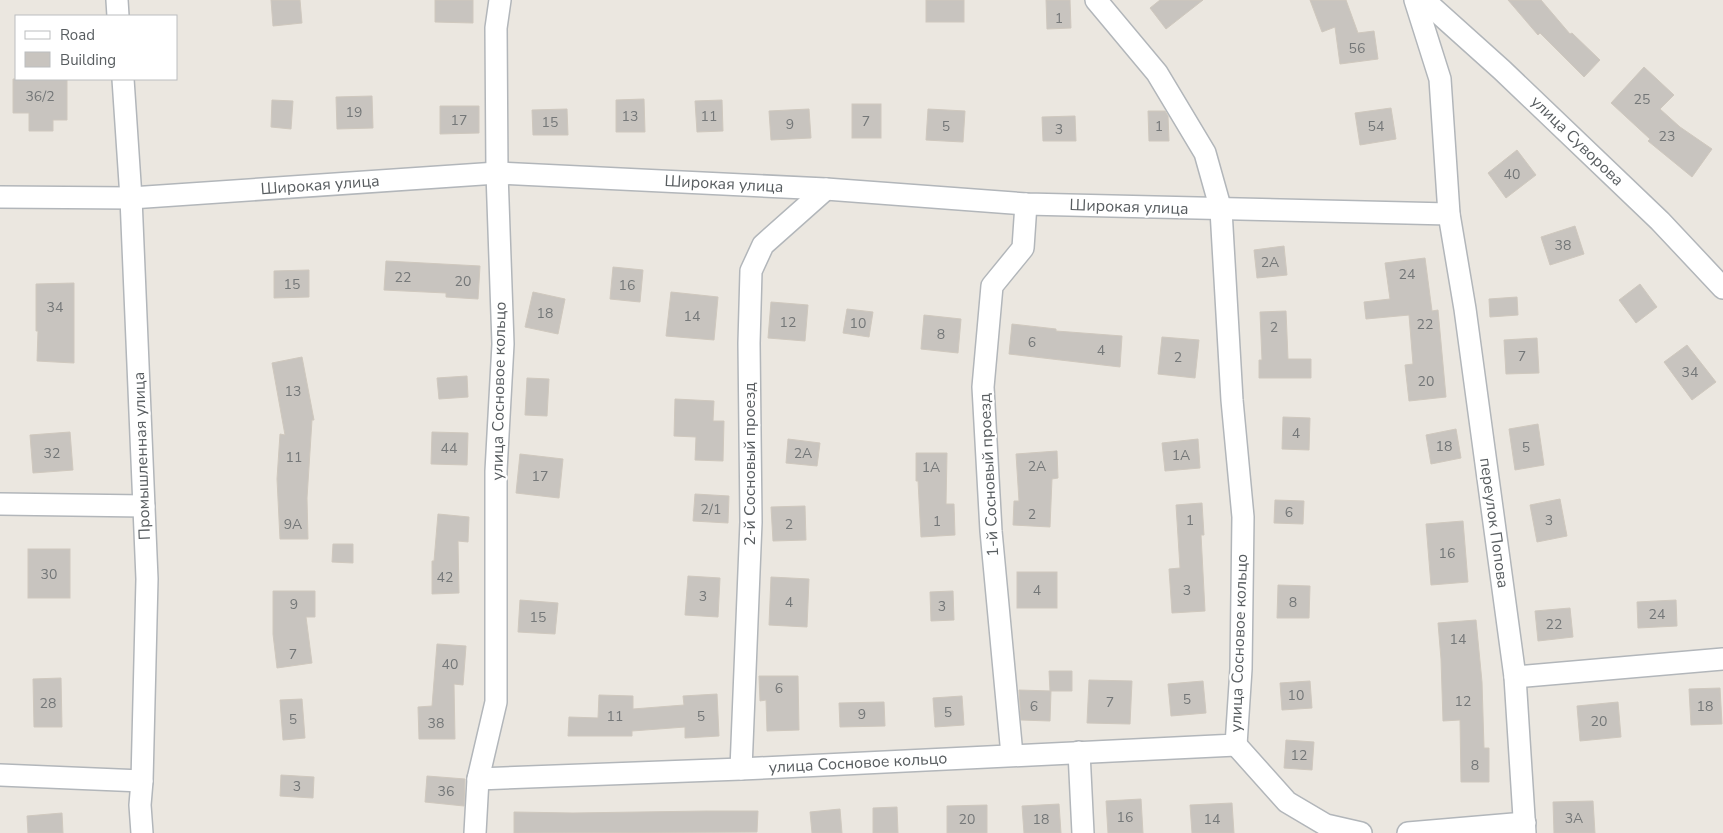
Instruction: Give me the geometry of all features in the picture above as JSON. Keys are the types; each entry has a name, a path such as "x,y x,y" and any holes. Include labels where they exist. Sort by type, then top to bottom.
{"street":[{"path":"117,0 118,15"},
{"name":"улица Сосновое кольцо","path":"475,833 478,779 496,702 496,472 503,344 496,173 496,28 500,0"},
{"name":"улица Сосновое кольцо","path":"478,779 741,769 1236,745 1240,669 1243,517 1232,400 1222,210 1205,153 1157,73 1096,0"},
{"name":"переулок Попова","path":"1415,0 1440,79 1449,214 1465,309 1515,678 1525,828"},
{"name":"улица Суворова","path":"1424,0 1502,70 1660,220 1723,288"},
{"name":"Промышленная улица","path":"122,80 131,198 147,579 140,805 142,833"},
{"name":"Широкая улица","path":"0,197 131,198 496,173 826,189 1026,204 1449,214"},
{"name":"2-й Сосновый проезд","path":"741,769 751,522 749,343 751,272 763,245 826,189"},
{"name":"1-й Сосновый проезд","path":"1012,756 991,531 984,387 992,286 1023,248 1026,204"},
{"path":"0,504 144,506"},
{"path":"1515,678 1723,659"},
{"path":"1236,745 1287,802 1326,825 1361,833"},
{"path":"1079,752 1083,833"},
{"path":"0,775 142,781"},
{"path":"1408,833 1525,828"}],"building":[{"path":"271,0 300,0 302,23 273,26"},
{"path":"435,0 473,0 473,23 435,22"},
{"path":"926,0 964,0 964,22 926,22"},
{"path":"1046,0 1070,0 1071,28 1047,29"},
{"path":"1160,0 1203,0 1166,29 1150,8"},
{"path":"1310,0 1346,0 1358,33 1374,31 1378,59 1340,64 1335,27 1322,32"},
{"path":"1508,0 1541,0 1570,34 1572,33 1600,60 1584,77 1540,33 1538,35"},
{"path":"1644,67 1674,95 1660,109 1680,127 1712,149 1692,177 1648,141 1650,139 1611,103"},
{"path":"13,79 67,80 67,120 53,120 53,131 29,131 29,113 13,113"},
{"path":"372,96 373,128 337,129 336,97"},
{"path":"644,99 645,132 616,132 616,100"},
{"path":"272,100 293,101 291,129 271,127"},
{"path":"722,100 723,131 697,132 695,101"},
{"path":"852,104 881,104 881,138 852,138"},
{"path":"440,106 479,106 479,133 440,134"},
{"path":"1391,108 1396,139 1360,145 1355,113"},
{"path":"567,109 568,135 533,135 532,110"},
{"path":"809,109 811,138 771,140 769,111"},
{"path":"928,109 965,111 963,142 926,140"},
{"path":"1148,111 1165,111 1168,116 1169,141 1149,141"},
{"path":"1075,116 1076,141 1043,141 1042,117"},
{"path":"1517,150 1536,175 1506,198 1488,173"},
{"path":"1575,226 1584,254 1550,265 1541,237"},
{"path":"1284,246 1287,275 1257,278 1254,250"},
{"path":"1425,258 1432,311 1438,310 1446,397 1409,401 1405,365 1413,364 1409,315 1366,319 1364,302 1390,299 1385,263"},
{"path":"386,261 480,266 478,299 446,297 446,293 384,290"},
{"path":"613,267 643,270 640,302 610,299"},
{"path":"309,270 309,297 274,298 274,271"},
{"path":"74,283 74,363 37,361 36,284"},
{"path":"1640,284 1657,307 1636,323 1619,300"},
{"path":"533,292 565,299 558,334 525,327"},
{"path":"671,292 718,297 714,340 666,336"},
{"path":"1517,297 1518,315 1490,317 1489,299"},
{"path":"771,302 808,305 805,341 768,338"},
{"path":"847,309 873,312 869,337 843,333"},
{"path":"1286,311 1288,359 1311,359 1311,378 1259,378 1259,360 1262,360 1260,312"},
{"path":"924,315 961,319 958,353 921,349"},
{"path":"1012,324 1056,329 1056,331 1122,336 1120,367 1009,354"},
{"path":"1162,337 1199,340 1195,378 1158,374"},
{"path":"1537,338 1539,373 1506,374 1504,340"},
{"path":"1687,345 1716,382 1692,400 1664,362"},
{"path":"302,357 314,420 312,420 307,498 308,539 280,539 277,479 280,434 285,435 272,363"},
{"path":"467,376 468,397 439,399 437,378"},
{"path":"527,378 549,379 547,416 525,415"},
{"path":"675,399 714,401 713,421 724,421 723,461 695,460 696,437 674,436"},
{"path":"1283,417 1310,418 1309,450 1282,449"},
{"path":"1538,424 1544,465 1515,470 1509,429"},
{"path":"1456,429 1461,458 1431,464 1426,435"},
{"path":"70,432 73,470 33,473 30,435"},
{"path":"432,432 468,433 467,465 431,464"},
{"path":"788,439 820,443 817,466 786,463"},
{"path":"1198,439 1200,468 1165,471 1162,443"},
{"path":"1057,451 1058,478 1052,479 1050,527 1013,525 1014,501 1019,501 1016,454"},
{"path":"916,453 947,453 946,504 954,504 955,535 921,537 918,481 916,481"},
{"path":"520,454 563,459 559,498 516,493"},
{"path":"695,494 729,496 728,523 693,521"},
{"path":"1560,499 1567,536 1537,542 1530,505"},
{"path":"1275,500 1304,501 1303,524 1274,523"},
{"path":"1202,503 1204,535 1201,535 1205,611 1172,613 1169,569 1180,568 1176,505"},
{"path":"805,506 806,540 773,541 771,507"},
{"path":"438,514 469,517 468,542 458,541 459,593 432,594 432,561 434,561"},
{"path":"1463,521 1468,582 1431,585 1426,524"},
{"path":"333,544 353,544 353,563 332,562"},
{"path":"28,549 70,549 70,598 28,598"},
{"path":"1017,572 1057,572 1057,608 1017,608"},
{"path":"688,576 720,578 718,617 685,615"},
{"path":"771,577 809,579 807,627 769,625"},
{"path":"1278,585 1310,586 1309,618 1277,618"},
{"path":"273,591 315,591 315,617 306,617 312,663 277,668 273,634"},
{"path":"953,591 954,620 931,621 930,592"},
{"path":"520,600 558,603 555,634 518,632"},
{"path":"1676,600 1677,626 1638,628 1637,602"},
{"path":"1570,608 1573,637 1538,641 1535,611"},
{"path":"1476,620 1482,682 1484,748 1489,748 1489,782 1461,782 1460,720 1443,721 1438,623"},
{"path":"437,644 466,646 463,685 454,684 455,739 419,739 418,707 432,706"},
{"path":"1049,671 1072,671 1072,691 1050,691"},
{"path":"759,676 798,676 799,730 767,731 766,700 760,701"},
{"path":"61,678 62,727 34,727 33,679"},
{"path":"1089,680 1132,681 1130,724 1087,723"},
{"path":"1203,681 1206,713 1171,716 1168,684"},
{"path":"1310,681 1312,708 1282,710 1280,683"},
{"path":"1720,688 1722,724 1691,725 1689,689"},
{"path":"1019,690 1051,691 1050,721 1021,720"},
{"path":"717,694 719,736 685,738 685,727 632,731 632,736 568,736 569,717 598,718 599,695 633,696 633,709 684,705 683,696"},
{"path":"962,696 964,725 935,727 933,698"},
{"path":"302,699 305,738 283,740 280,700"},
{"path":"884,702 885,726 840,727 839,703"},
{"path":"1618,702 1621,737 1580,741 1577,706"},
{"path":"1286,740 1314,742 1312,770 1284,768"},
{"path":"281,775 314,777 313,798 280,796"},
{"path":"427,776 465,779 464,806 425,802"},
{"path":"1141,799 1143,833 1108,833 1106,801"},
{"path":"1593,801 1595,833 1554,833 1553,802"},
{"path":"1232,803 1234,833 1192,833 1190,805"},
{"path":"1059,804 1061,833 1024,833 1022,806"},
{"path":"987,805 987,833 947,833 947,806"},
{"path":"897,807 898,833 873,833 873,808"},
{"path":"840,809 842,833 812,833 810,812"},
{"path":"758,811 757,832 514,833 514,812"},
{"path":"62,813 63,833 28,833 27,816"}]}
